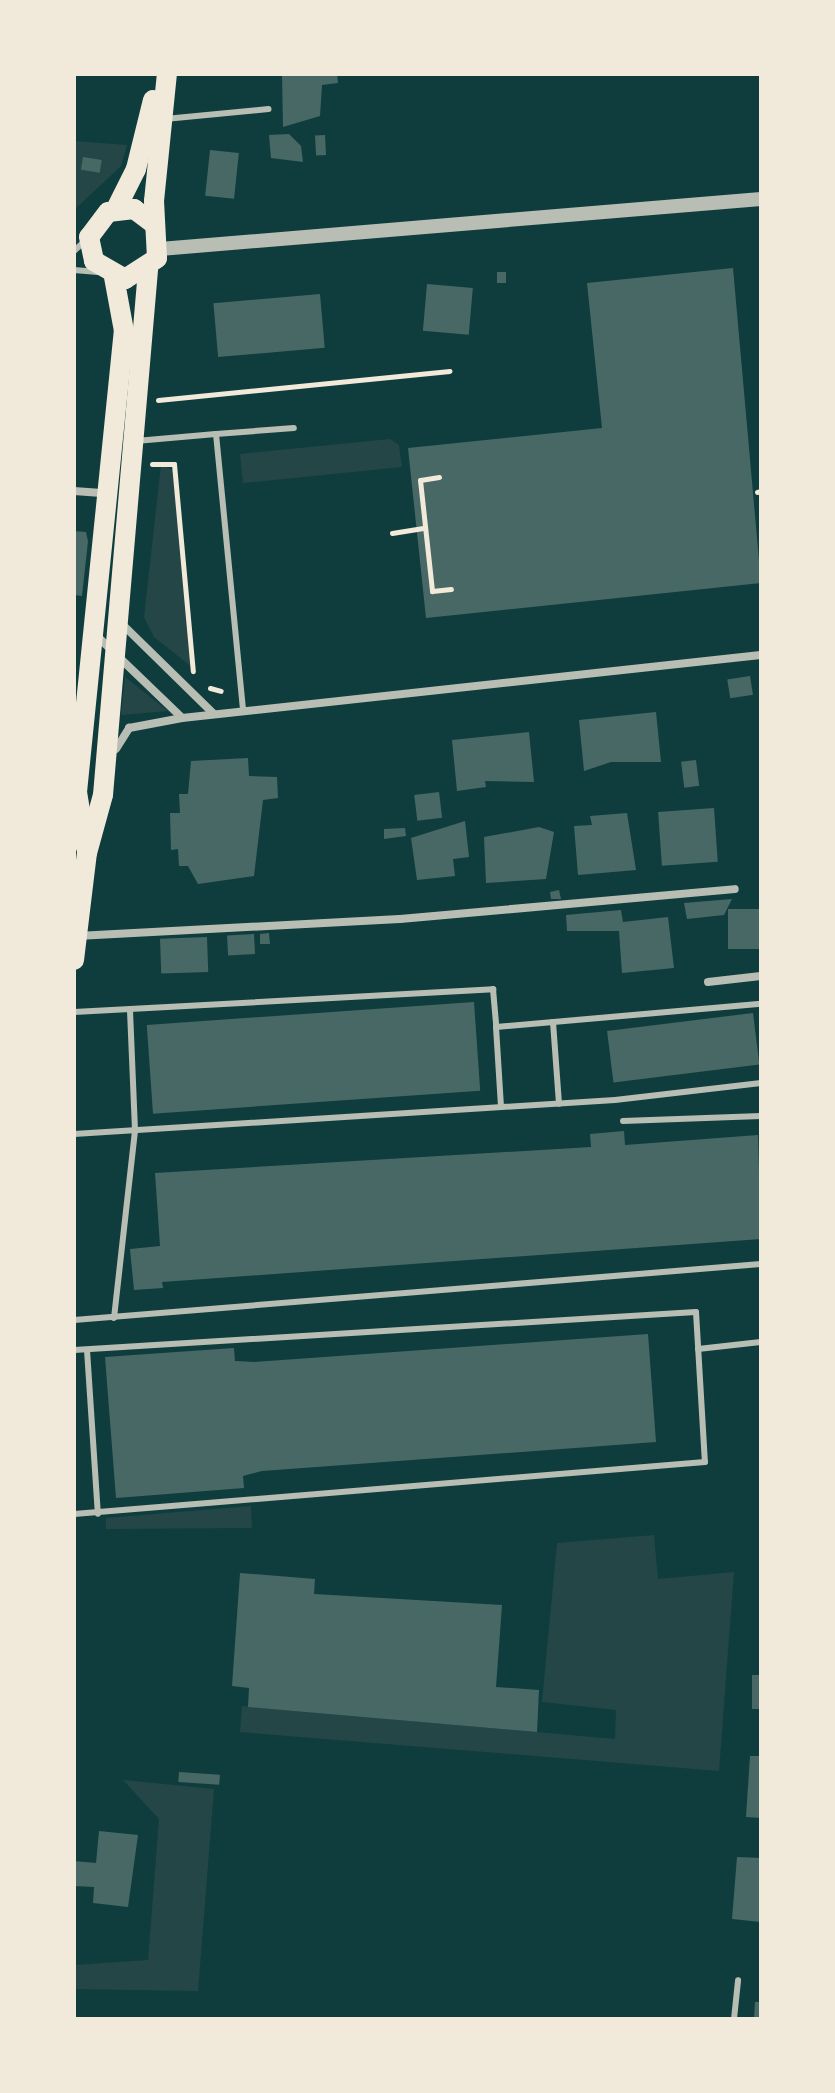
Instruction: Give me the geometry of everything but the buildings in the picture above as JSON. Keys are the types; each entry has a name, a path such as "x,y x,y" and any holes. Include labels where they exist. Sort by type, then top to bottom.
{"main road":[{"path":"116,209 142,152 157,74"},
{"path":"74,960 87,853 98,823 141,400 148,270 160,249 154,224 167,74"},
{"path":"87,853 77,792 105,493 124,331 109,275 82,244 99,218 116,209 134,209 154,224"},
{"path":"109,275 148,270"}],"street":[{"path":"160,249 761,199"},
{"path":"74,491 105,493 98,634 115,659 182,718"},
{"path":"119,611 129,635 214,714"},
{"path":"98,823 112,791 121,734 182,718 761,655"},
{"path":"77,936 400,919 735,889"},
{"path":"708,982 761,976"}],"lane":[{"path":"163,119 269,109"},
{"path":"74,270 109,275"},
{"path":"136,441 294,428"},
{"path":"216,434 243,711"},
{"path":"74,1012 493,989 501,1107"},
{"path":"496,1027 761,1004"},
{"path":"114,1318 135,1130 130,1009"},
{"path":"553,1022 559,1104"},
{"path":"74,1134 559,1104 761,1083"},
{"path":"623,1121 761,1116"},
{"path":"74,1320 761,1264"},
{"path":"74,1350 696,1312 705,1462 74,1514"},
{"path":"698,1349 761,1342"},
{"path":"87,1350 98,1514"},
{"path":"734,2019 738,1980"}],"path":[{"path":"141,400 450,371"},
{"path":"151,473 153,463 174,464 193,676"},
{"path":"439,477 420,480 425,528 432,591 451,589"},
{"path":"392,533 425,528"},
{"path":"182,667 221,691"}],"shaded area":[{"path":"74,141 127,145 121,166 74,210"},
{"path":"390,439 399,445 402,467 243,483 240,454"},
{"path":"161,465 173,470 193,668 154,637 144,617"},
{"path":"125,677 168,711 121,715"},
{"path":"251,1506 252,1528 106,1529 106,1518"},
{"path":"654,1535 658,1579 734,1572 719,1771 240,1732 242,1706 615,1739 616,1710 542,1702 557,1543"},
{"path":"123,1780 214,1789 198,1991 74,1989 75,1965 148,1960 159,1819"}]}
